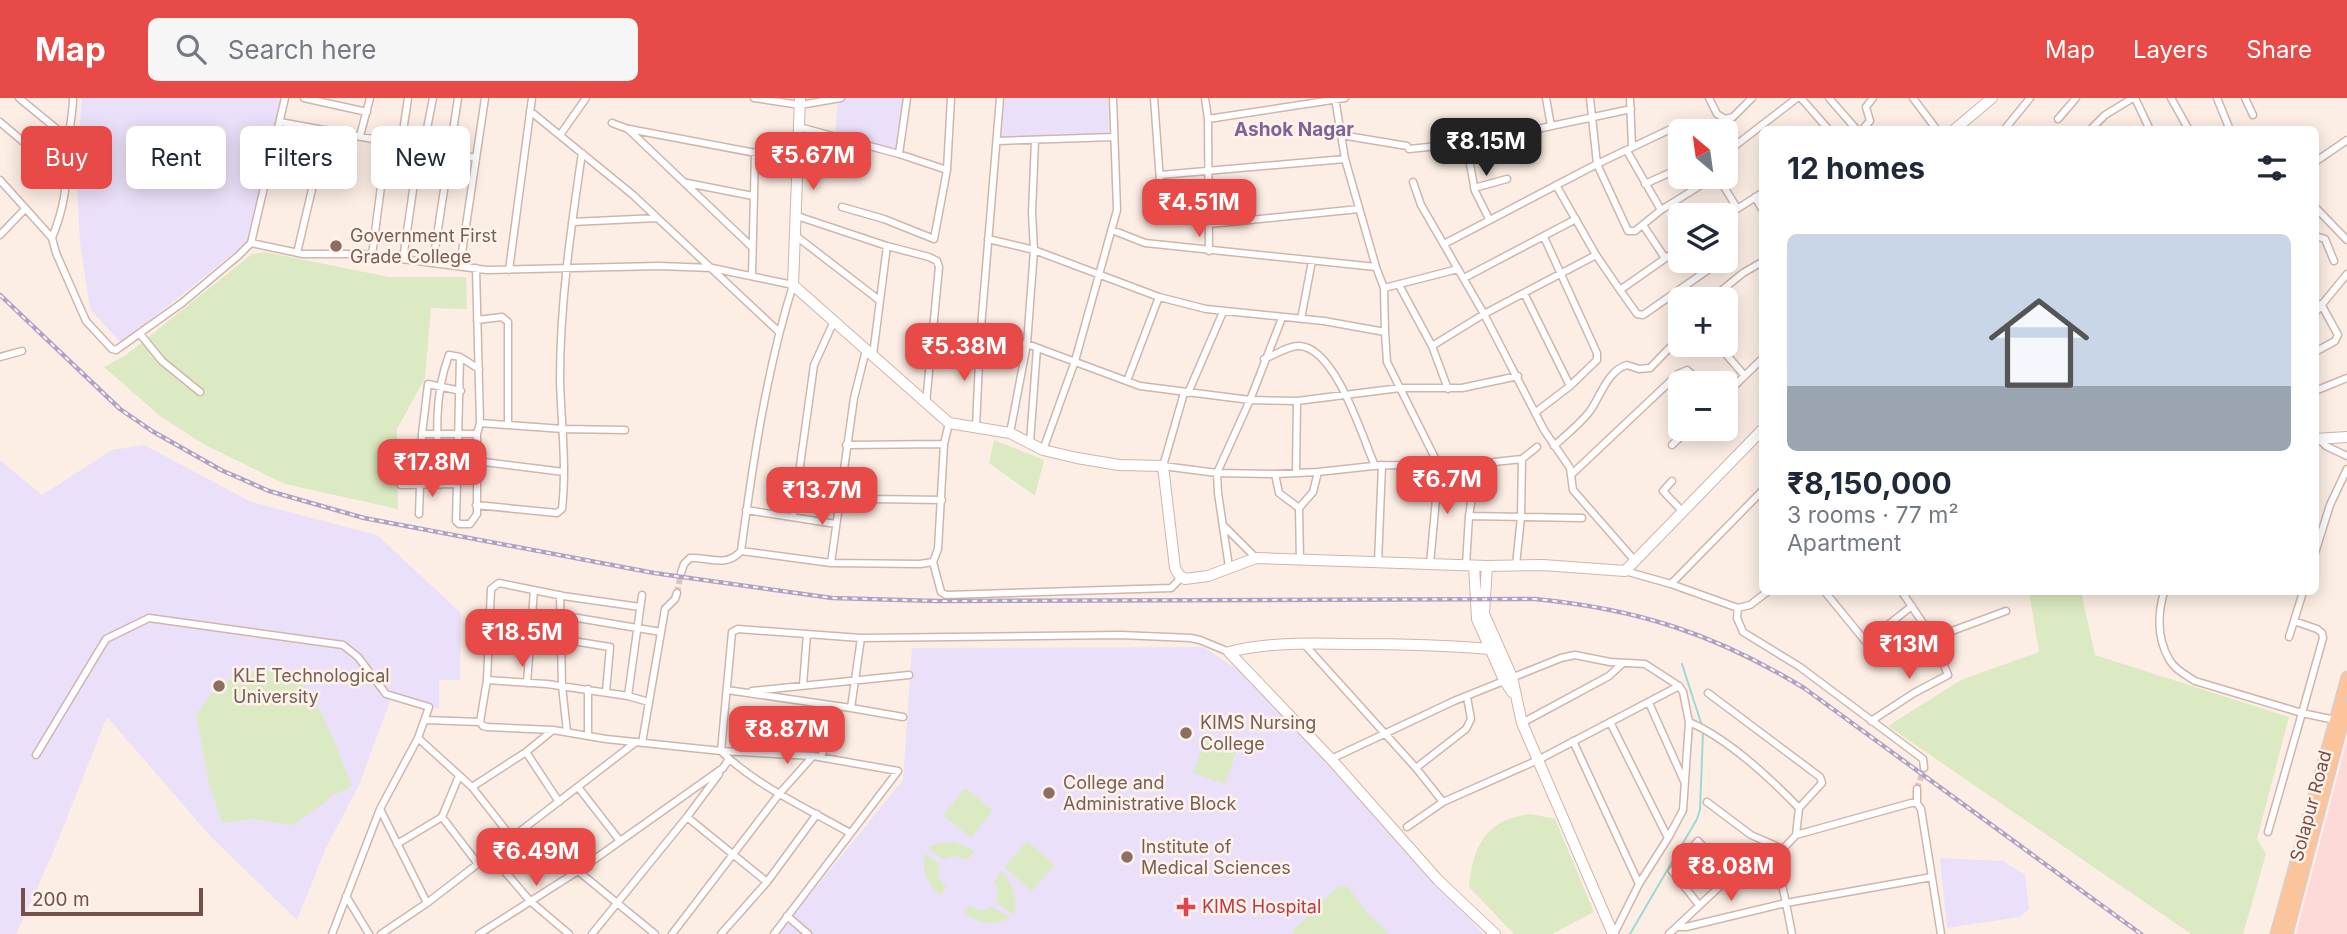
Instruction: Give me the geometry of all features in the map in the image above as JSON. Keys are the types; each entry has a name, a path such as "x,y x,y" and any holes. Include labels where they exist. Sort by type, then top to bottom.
{"main road":[{"name":"Solapur Road","path":"2287,934 2342,721 2347,677"},
{"name":"Solapur Road","path":"2276,934 2347,706"}],"street":[{"path":"19,98 53,126"},
{"path":"64,98 73,102 70,126"},
{"path":"279,126 285,98"},
{"path":"304,98 367,112"},
{"path":"360,136 370,98"},
{"path":"404,126 408,98"},
{"path":"426,126 433,98"},
{"path":"454,126 458,98"},
{"path":"460,266 485,98"},
{"path":"509,270 532,98"},
{"path":"561,135 586,98"},
{"path":"754,98 800,102 841,98"},
{"path":"899,154 906,98"},
{"path":"842,207 884,219 934,239 947,170 951,98"},
{"path":"976,427 980,341 1000,98"},
{"path":"1043,450 1075,361 1117,210 1113,98"},
{"path":"1154,98 1160,181 1180,209 1200,225 1359,209"},
{"path":"1205,98 1208,119 1209,251"},
{"path":"1208,119 1345,98"},
{"path":"1546,98 1551,126"},
{"path":"1590,98 1597,164 1626,229 1631,232 1697,189"},
{"path":"1630,98 1630,149 1645,184 1661,211"},
{"path":"1709,98 1717,114 1725,119 1732,117 1752,98"},
{"path":"1766,126 1799,98 1825,126"},
{"path":"1829,98 1856,126"},
{"path":"1859,98 1874,126"},
{"path":"1866,107 1873,98"},
{"path":"1913,98 1934,126"},
{"path":"1958,126 1981,102 1992,98"},
{"path":"2007,126 2031,98"},
{"path":"2058,118 2076,98"},
{"path":"2094,126 2134,98 2148,126"},
{"path":"2171,98 2187,126"},
{"path":"2217,98 2228,126"},
{"path":"2245,98 2253,115"},
{"path":"1335,99 1345,159 1384,288 1387,362 1439,466 1430,564"},
{"path":"681,573 688,559 724,561 741,551 766,390 778,331 793,285 800,102"},
{"path":"1341,135 1408,148 1466,143 1631,109"},
{"path":"530,111 658,218 778,331"},
{"path":"280,121 306,126"},
{"path":"1864,126 1870,121"},
{"path":"0,122 21,140"},
{"path":"612,123 798,161"},
{"path":"799,127 947,170"},
{"path":"628,128 752,247"},
{"path":"1444,244 1597,164 1668,130"},
{"path":"1738,145 1759,131"},
{"path":"357,135 371,138"},
{"path":"997,141 1114,137"},
{"path":"1010,433 1027,344 1034,250 1032,213 1035,140"},
{"path":"2319,159 2347,140"},
{"path":"1466,143 1474,188 1489,219"},
{"path":"476,505 559,512 562,509 564,472 561,379 565,268 582,153"},
{"path":"752,275 755,153"},
{"path":"470,157 476,158"},
{"path":"1160,175 1345,159"},
{"path":"1645,184 1668,173"},
{"path":"1474,188 1507,179"},
{"path":"0,180 52,239 86,321 100,338 116,351 251,243 263,189"},
{"path":"685,183 753,196"},
{"path":"1413,183 1421,205 1484,314 1554,446 1567,463 1572,474 1573,490 1635,561"},
{"path":"1556,185 1596,255 1637,314 1643,315 1703,273"},
{"path":"52,239 62,213 66,189"},
{"path":"297,253 312,189"},
{"path":"372,255 381,189"},
{"path":"403,259 414,189"},
{"path":"433,262 445,189"},
{"path":"1738,207 1759,195"},
{"path":"0,235 25,209"},
{"path":"2319,212 2347,240"},
{"path":"797,216 929,257 938,264 926,403"},
{"path":"572,222 658,218"},
{"path":"1464,278 1576,219"},
{"path":"1643,225 1665,258"},
{"path":"1112,230 1145,243 1376,267"},
{"path":"2319,237 2325,239 2337,232"},
{"path":"796,236 879,300"},
{"path":"1536,412 1570,386 1597,359 1597,353 1544,237"},
{"path":"988,239 1034,250 1159,297 1223,312 1324,321 1385,332"},
{"path":"2325,239 2334,261"},
{"path":"251,243 297,253 372,255 509,270 659,266 712,268 793,285 949,423 1010,433 1043,450 1119,465 1275,474 1379,466 1477,465 1522,458 1537,447"},
{"path":"831,563 854,398 870,353 887,246"},
{"path":"1432,346 1484,314 1596,255"},
{"path":"1620,290 1668,256"},
{"path":"1301,319 1312,261"},
{"path":"1726,287 1759,264"},
{"path":"460,357 456,522 470,524 477,514 476,461 480,423 476,268"},
{"path":"1384,288 1458,269"},
{"path":"2319,307 2347,274"},
{"path":"1399,285 1432,346 1448,389"},
{"path":"1524,293 1570,386"},
{"path":"1127,381 1159,297"},
{"path":"2319,350 2335,341 2338,335 2321,304"},
{"path":"1223,312 1186,393 1163,466 1175,568 1182,577 1193,579 1208,576 1256,558 1487,566 1543,565 1625,571 1671,583 1738,608 1750,605 1764,595"},
{"path":"477,320 502,317 508,322 508,424"},
{"path":"1229,568 1217,472 1250,400 1282,318"},
{"path":"793,516 814,365 834,321"},
{"path":"140,334 162,361 200,392"},
{"path":"915,335 1027,344 1140,386 1250,400 1297,401 1346,397 1400,388 1448,389 1518,376"},
{"path":"1264,359 1298,346 1308,348 1333,370 1379,466 1378,563"},
{"path":"1030,442 1037,348"},
{"path":"1554,446 1589,412 1619,368 1627,365 1639,369 1650,368 1668,349"},
{"path":"0,357 22,351"},
{"path":"440,485 437,434 439,386 449,355 460,357 479,369"},
{"path":"1728,357 1744,375"},
{"path":"1738,381 1759,362"},
{"path":"2319,389 2347,378"},
{"path":"419,514 422,434 428,385 430,383 461,391"},
{"path":"1572,474 1668,383"},
{"path":"1296,473 1297,401"},
{"path":"480,423 625,430"},
{"path":"949,423 944,444 938,549 933,562 940,588 946,594 1171,589 1182,577"},
{"path":"1625,571 1759,433"},
{"path":"422,434 477,434"},
{"path":"2319,439 2347,438"},
{"path":"1672,445 1676,441"},
{"path":"2319,441 2347,456"},
{"path":"846,445 944,444"},
{"path":"1516,565 1521,517 1522,458"},
{"path":"476,461 564,472"},
{"path":"1477,465 1469,516 1470,565 1476,613 1489,649 1508,679"},
{"path":"2319,540 2330,505 2347,469"},
{"path":"1300,561 1299,508 1313,492 1318,472"},
{"path":"1275,474 1279,493 1299,508"},
{"path":"1672,481 1663,491 1683,512"},
{"path":"401,485 457,484"},
{"path":"1671,583 1759,494"},
{"path":"839,495 874,499 942,500"},
{"path":"746,510 836,524"},
{"path":"1469,516 1582,518"},
{"path":"1223,525 1256,558"},
{"path":"741,551 831,563 933,562"},
{"path":"1487,566 1484,614 1522,723 1614,934"},
{"path":"480,722 487,680 491,589 499,583 640,607"},
{"path":"527,683 534,590"},
{"path":"381,934 427,903 639,743 665,609 677,593"},
{"path":"560,595 562,686 567,732"},
{"path":"628,696 642,595"},
{"path":"1827,595 1866,642 1912,606"},
{"path":"1871,721 1948,675 1933,638 1904,595"},
{"path":"2163,595 2159,624 2169,660 2195,681 2302,713 2342,721"},
{"path":"2289,637 2302,595"},
{"path":"1738,608 1737,618 1743,632 1800,667 1923,759 1924,768"},
{"path":"1933,638 2006,611"},
{"path":"560,615 661,632"},
{"path":"36,755 106,639 149,618 343,645 358,657 386,694 429,707 418,738 380,809 332,934"},
{"path":"2268,832 2323,638 2317,629 2294,621"},
{"path":"721,751 732,632 738,629 861,638 1120,635 1200,640 1229,652 1331,759 1438,880 1495,934"},
{"path":"803,685 807,634"},
{"path":"851,708 861,638"},
{"path":"560,639 610,646 606,692"},
{"path":"1229,652 1256,646 1302,643 1437,644 1489,649"},
{"path":"1302,643 1416,768 1443,803"},
{"path":"1331,759 1383,733 1567,656 1649,666 1679,686 1685,699 1689,722 1683,810 1639,884 1614,934"},
{"path":"1522,723 1609,676 1624,663"},
{"path":"743,692 909,675"},
{"path":"487,680 588,689 649,702"},
{"path":"1407,827 1443,803 1538,760 1679,686"},
{"path":"587,736 588,689"},
{"path":"727,690 903,717"},
{"path":"1708,693 1820,777 1822,783 1799,808 1796,835"},
{"path":"1416,768 1466,729 1471,719 1466,697"},
{"path":"1648,702 1685,783"},
{"path":"672,934 780,793 817,757 837,711"},
{"path":"425,720 480,722 487,727 553,730 639,743 817,757 898,771 774,934"},
{"path":"1610,722 1668,838"},
{"path":"1689,722 1710,731 1778,786 1799,808"},
{"path":"471,787 526,752 553,730"},
{"path":"418,738 471,787 512,838"},
{"path":"1573,741 1639,884"},
{"path":"721,751 780,793 850,833"},
{"path":"526,752 558,802"},
{"path":"592,934 687,817 729,759"},
{"path":"479,934 578,871 723,768"},
{"path":"397,844 442,817 459,776"},
{"path":"578,787 620,841"},
{"path":"1917,789 1917,803 1921,809 1941,934"},
{"path":"1707,802 1751,835 1783,849"},
{"path":"1792,934 1778,867 1783,849 1796,835 1917,803"},
{"path":"380,809 427,903"},
{"path":"722,934 817,814"},
{"path":"442,817 478,864"},
{"path":"687,817 766,881"},
{"path":"1699,905 1672,871 1698,841 1730,877"},
{"path":"490,855 530,901 569,934"},
{"path":"1682,884 1712,857"},
{"path":"1669,934 1730,877 1745,871 1778,867"},
{"path":"578,871 655,934"},
{"path":"1678,927 1786,903 1932,877"},
{"path":"346,896 369,934"},
{"path":"787,916 808,934"}],"shaded area":[{"path":"82,98 282,98 275,126 240,126 240,189 261,189 248,242 121,343 90,309 80,243 77,189 112,189 112,126 80,126"},
{"path":"838,98 903,98 896,150 835,136"},
{"path":"1005,98 1108,98 1109,133 1001,138"},
{"name":"KLE Technological University","path":"144,445 251,502 377,535 461,613 460,680 439,680 439,709 393,693 359,785 326,848 297,920 212,838 107,717 52,855 16,934 0,934 0,460 42,495 112,450"},
{"name":"Institute of Medical Sciences","path":"1203,647 1243,673 1321,754 1483,934 778,934 903,780 912,648"},
{"path":"2347,740 2347,934 2296,934"},
{"path":"1940,858 2003,861 2025,875 2029,909 2020,917 1947,928"}],"green space":[{"path":"265,252 389,277 466,277 467,309 431,308 425,378 397,429 398,509 285,484 205,445 160,416 104,367 126,355 252,254"},
{"path":"994,440 1044,460 1035,496 989,463"},
{"path":"2030,595 2082,595 2095,655 2289,717 2257,839 2266,854 2243,934 2191,934 1888,726 1961,680 2039,652"},
{"path":"273,670 294,676 311,694 328,726 352,786 330,797 292,825 254,819 222,823 208,779 196,715 211,694 228,681 247,673"},
{"path":"1206,739 1237,750 1225,784 1193,773"},
{"path":"965,788 993,810 971,838 943,815"},
{"path":"1531,814 1555,819 1594,912 1552,934 1514,934 1469,887 1474,859 1485,837 1503,822"},
{"path":"1027,841 1055,865 1032,891 1004,867"},
{"path":"955,842 975,851 967,860 955,856 943,860 928,847 939,843"},
{"path":"924,853 940,864 939,877 947,887 940,895 926,876"},
{"path":"1001,871 1014,892 1014,916 996,902 998,890 994,882"},
{"path":"1339,886 1348,887 1366,912 1389,934 1292,934"},
{"path":"970,905 981,910 992,907 1011,918 992,923 980,921 963,912"}],"waterway":[{"path":"1682,664 1702,726"},
{"path":"1630,934 1697,819 1700,810 1703,732"}],"tunnel":[{"path":"677,593 681,573"},
{"path":"1917,789 1924,768"}],"railway":[{"path":"0,295 120,409 152,431 221,470 269,491 364,518 654,573 832,598 936,601 1535,599 1572,603 1642,617 1675,627 1739,653 1804,688 2141,934"}],"place":[{"name":"Government First Grade College","path":"336,246"},
{"name":"KLE Technological University","path":"219,686"},
{"name":"KIMS Nursing College","path":"1186,733"},
{"name":"College and Administrative Block","path":"1049,793"},
{"name":"Institute of Medical Sciences","path":"1127,857"},
{"name":"KIMS Hospital","path":"1186,907"}],"district":[{"name":"Ashok Nagar","path":"1294,129"}]}
